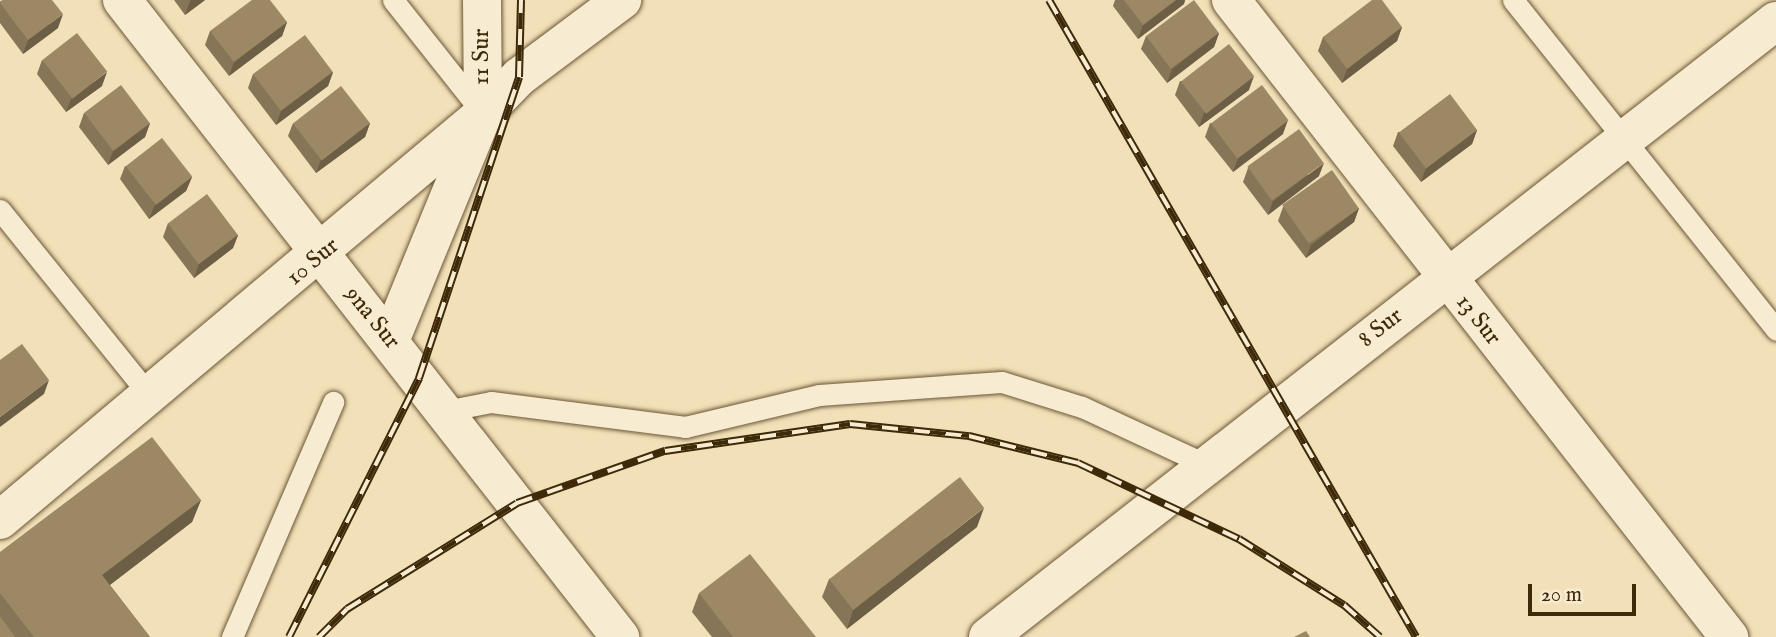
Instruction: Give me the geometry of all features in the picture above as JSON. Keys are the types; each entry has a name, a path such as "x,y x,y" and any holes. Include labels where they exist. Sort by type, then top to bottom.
{"street":[{"name":"9na Sur","path":"122,0 620,637"},
{"name":"11 Sur","path":"482,0 483,114"},
{"name":"10 Sur","path":"0,520 322,256 483,114 519,77 622,0"},
{"name":"13 Sur","path":"1231,0 1444,278 1729,637"},
{"name":"8 Sur","path":"988,637 1776,21"},
{"path":"390,341 483,114"}],"lane":[{"path":"393,0 483,114"},
{"path":"1513,0 1776,330"},
{"path":"0,210 150,397"},
{"path":"445,411 491,402 685,426 820,395 1002,383 1082,407 1207,465"},
{"path":"232,637 333,402"}],"building":[{"path":"2,0 52,0 63,14 28,40 0,3"},
{"path":"252,0 270,0 287,22 234,62 210,31"},
{"path":"1124,0 1176,0 1143,25"},
{"path":"1194,0 1219,33 1171,69 1146,36"},
{"path":"1372,0 1382,0 1402,27 1347,69 1323,37"},
{"path":"77,33 107,72 72,99 42,60"},
{"path":"305,35 333,72 281,111 253,74"},
{"path":"1229,44 1254,76 1206,114 1181,82"},
{"path":"121,85 150,123 113,151 84,113"},
{"path":"1262,85 1288,120 1237,159 1211,124"},
{"path":"341,86 370,123 322,161 293,124"},
{"path":"1450,94 1477,130 1426,168 1399,133"},
{"path":"1299,129 1324,163 1272,201 1247,167"},
{"path":"162,138 192,177 156,205 126,166"},
{"path":"1332,170 1359,209 1309,243 1282,205"},
{"path":"207,194 238,235 199,264 168,223"},
{"path":"22,344 49,380 0,417 0,360"},
{"path":"152,437 201,500 102,575 150,637 34,637 0,593 0,552"},
{"path":"960,477 984,508 853,610 829,579"},
{"path":"750,554 816,637 733,637 699,593"},
{"path":"0,616 15,637 0,637"},
{"path":"1306,631 1310,637 1294,637"}],"railway":[{"path":"289,637 419,378 519,77 521,0"},
{"path":"1049,0 1416,637"},
{"path":"319,637 347,609 517,503 665,451 850,424 969,436 1078,463 1239,539 1344,605 1380,637"}]}
